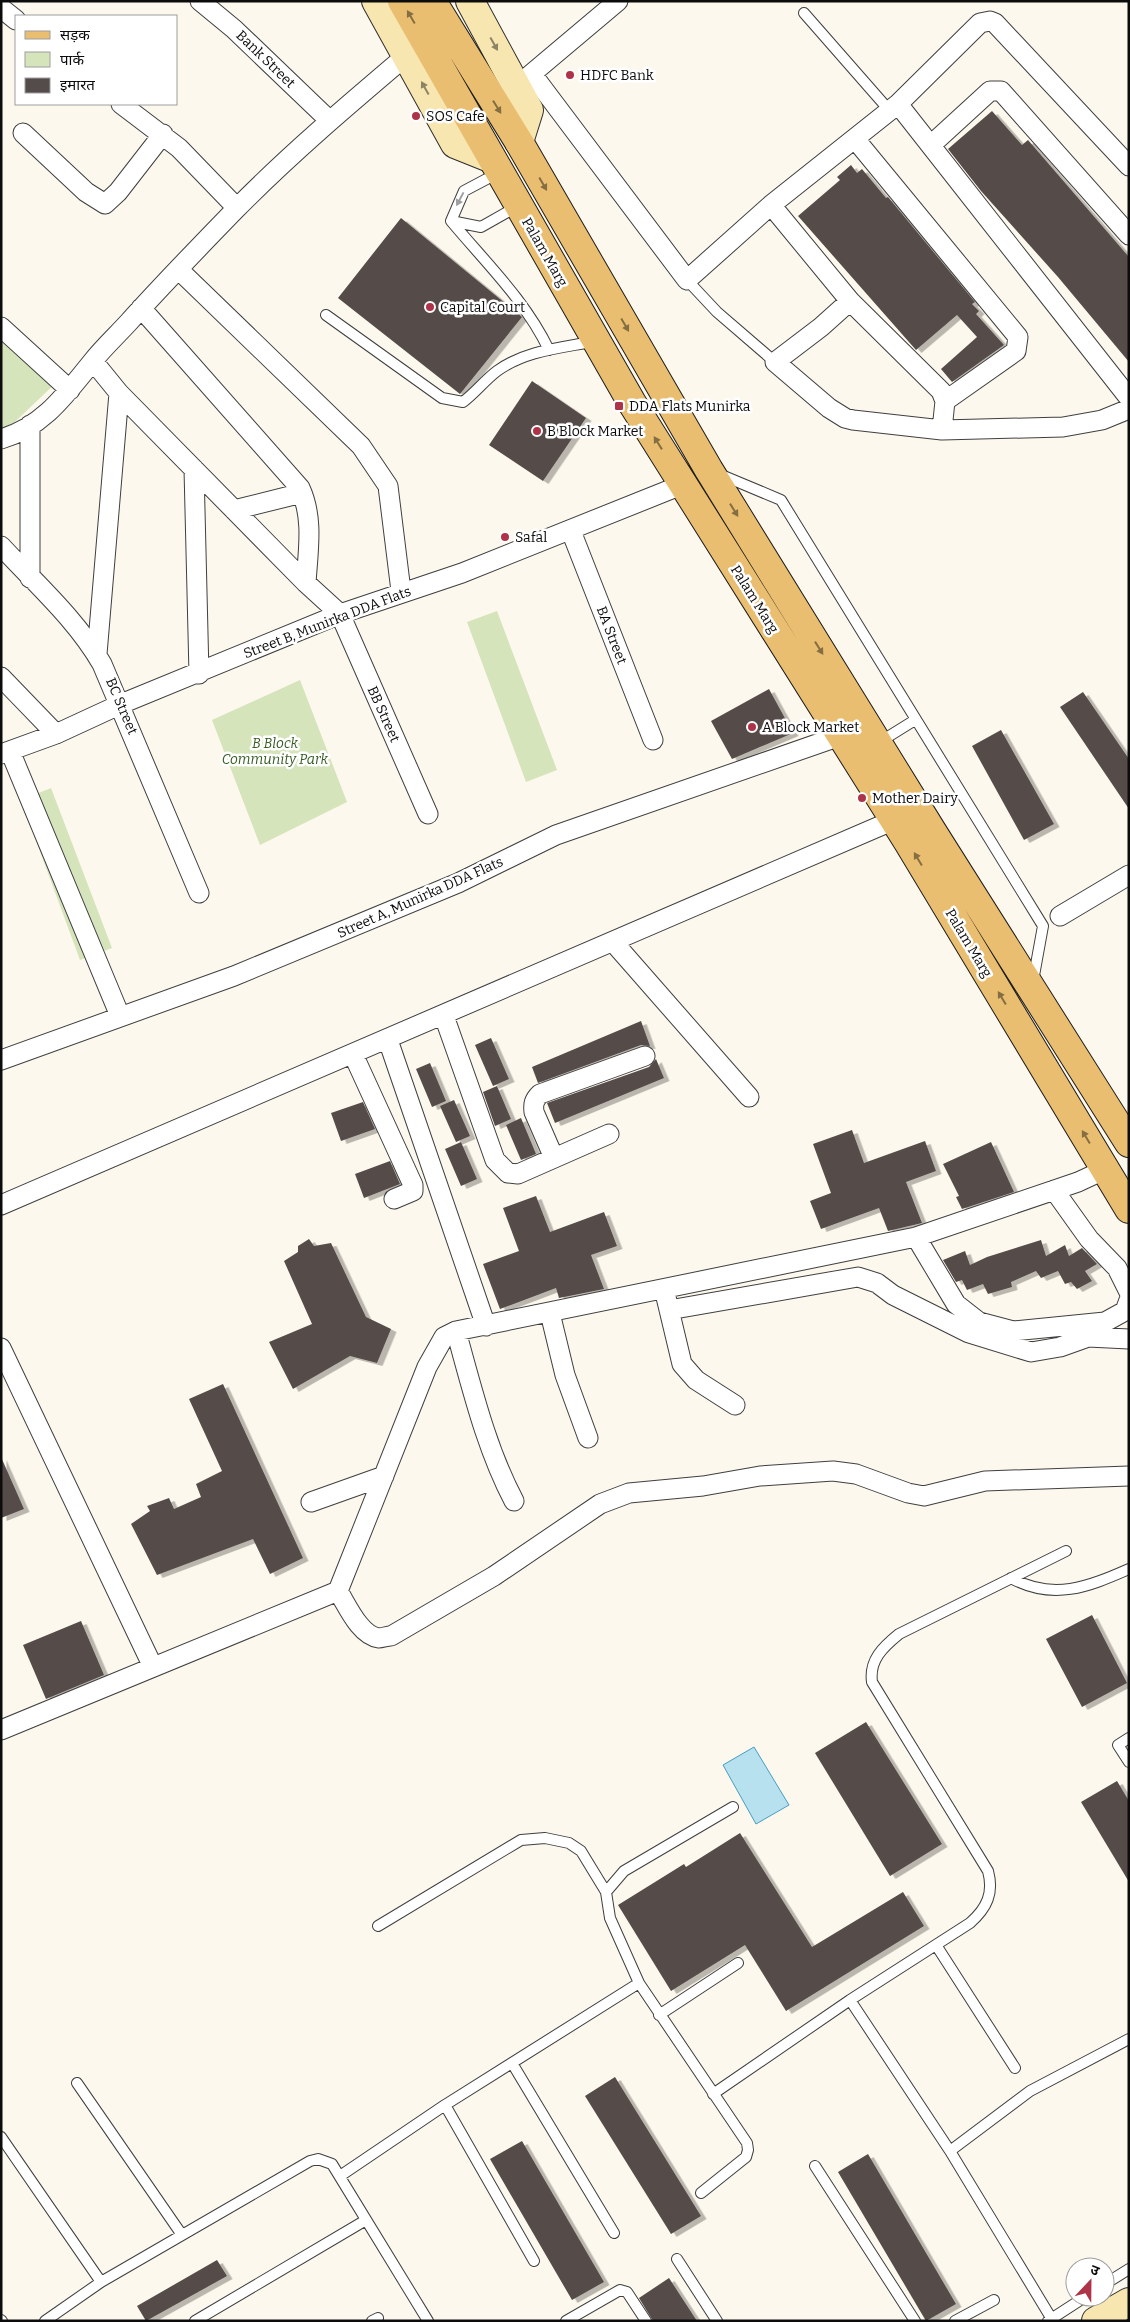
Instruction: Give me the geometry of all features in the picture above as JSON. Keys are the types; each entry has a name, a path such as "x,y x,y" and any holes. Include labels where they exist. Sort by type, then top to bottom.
{"main road":[{"path":"376,1 455,144 494,165"},
{"name":"Palam Marg","path":"402,1 494,165 632,403 894,820 1129,1209"},
{"name":"Palam Marg","path":"432,1 519,142 709,470 1129,1143"},
{"path":"470,1 525,80 529,110 519,142"},
{"path":"1096,2321 1129,2302"}],"street":[{"name":"Bank Street","path":"200,1 234,28 329,120"},
{"path":"618,1 525,80 687,280 771,205 894,107 980,23 990,21 995,24 1129,166"},
{"path":"1,8 15,19"},
{"path":"1,438 30,425 52,410 141,308 237,208 329,120 407,56"},
{"path":"931,144 990,91 1001,91 1129,235"},
{"path":"122,105 163,134 237,208"},
{"path":"894,107 931,144 1129,398"},
{"path":"23,133 86,192 105,204 118,192 163,134"},
{"path":"855,139 1018,337 1016,351 945,401"},
{"path":"771,205 850,301 941,390 945,401 942,430"},
{"path":"178,269 361,446 388,486 401,591"},
{"path":"850,301 822,328 774,362 829,408 845,418 942,430 1063,428 1093,422 1129,409"},
{"path":"141,308 302,493 306,500 309,523 306,583"},
{"path":"1,327 70,390"},
{"path":"93,361 119,393 306,583 340,614"},
{"path":"97,654 119,393"},
{"path":"30,425 30,578"},
{"path":"194,469 199,674"},
{"name":"Street B, Munirka DDA Flats","path":"6,753 56,734 121,704 199,674 340,614 401,591 462,573 571,531 684,484"},
{"path":"234,510 302,493"},
{"name":"BA Street","path":"571,531 653,740"},
{"name":"BC Street","path":"1,546 69,617 97,654 121,704 199,892"},
{"name":"BB Street","path":"340,614 428,814"},
{"path":"1,677 56,734"},
{"name":"Street A, Munirka DDA Flats","path":"1,1060 234,976 458,883 556,835 840,736"},
{"path":"6,753 120,1016"},
{"path":"1,1206 614,943 894,820"},
{"path":"1060,916 1129,875"},
{"path":"614,943 749,1097"},
{"path":"444,1016 496,1160 500,1167 508,1173 518,1174 609,1134"},
{"path":"388,1040 486,1326"},
{"path":"354,1054 413,1185 413,1191 394,1199"},
{"path":"554,1158 534,1112 533,1105 536,1098 540,1094 645,1056"},
{"path":"1,1730 338,1591 436,1349 444,1337 456,1331 916,1237 1078,1182 1106,1169"},
{"path":"1054,1190 1089,1239 1117,1268 1129,1292"},
{"path":"916,1237 956,1304 979,1322 1013,1331 1105,1322 1126,1311 1129,1300"},
{"path":"669,1310 858,1276 877,1283 893,1295 969,1333 1031,1352 1060,1347 1088,1337 1129,1339"},
{"path":"664,1289 682,1364 687,1372 735,1405"},
{"path":"550,1313 565,1375 588,1438"},
{"path":"456,1331 486,1435 504,1482 514,1501"},
{"path":"1,1348 153,1667"},
{"path":"338,1591 359,1624 368,1633 378,1638 390,1636 494,1576 600,1504 629,1494 703,1486 760,1476 833,1471 856,1474 908,1494 924,1496 985,1481 1129,1476"},
{"path":"310,1502 384,1476"}],"lane":[{"path":"804,13 894,107"},
{"path":"451,221 464,191 494,165"},
{"path":"451,221 482,227 518,206"},
{"path":"451,221 519,301 538,327 549,350"},
{"path":"687,280 717,312 774,362"},
{"path":"326,316 442,398 463,402 479,390 495,372 513,361 549,350 597,340"},
{"path":"709,470 781,500 1043,926 1032,990"},
{"path":"878,743 915,720"},
{"path":"713,2094 850,2000 936,1946 970,1923 981,1913 990,1898 992,1883 988,1871 872,1682 870,1670 885,1645 899,1634 1066,1551"},
{"path":"1011,1578 1038,1590 1057,1590 1094,1584 1129,1569"},
{"path":"1129,1738 1118,1744 1129,1762"},
{"path":"606,1892 624,1871 733,1807"},
{"path":"378,1926 521,1840 544,1838 569,1843 581,1851 606,1892 610,1918 639,1984 747,2143 746,2157 701,2193"},
{"path":"936,1946 1015,2068"},
{"path":"659,2016 738,1963"},
{"path":"340,2176 445,2105 639,1984"},
{"path":"850,2000 950,2151 1051,2320 1070,2307"},
{"path":"950,2151 1030,2091 1129,2039"},
{"path":"512,2063 614,2233"},
{"path":"77,2083 182,2235"},
{"path":"445,2105 534,2261"},
{"path":"1,2137 101,2282"},
{"path":"44,2321 101,2282 310,2161 318,2159 332,2164 428,2321"},
{"path":"815,2166 915,2321"},
{"path":"200,2319 366,2220"},
{"path":"677,2259 717,2321"},
{"path":"1115,2278 1129,2269"},
{"path":"566,2321 620,2290 627,2292 646,2321"},
{"path":"955,2321 994,2300"}],"green space":[{"path":"1,328 58,381 1,435"},
{"path":"497,611 557,770 526,782 467,622"},
{"name":"B Block Community Park","path":"300,680 347,802 260,845 212,720"},
{"path":"51,788 112,948 80,960 21,800"}],"water":[{"path":"754,1747 789,1805 756,1824 723,1765"}],"building":[{"path":"992,111 1022,145 1028,140 1129,257 1129,362 1058,277 981,191 948,149"},
{"path":"851,165 857,173 862,169 886,198 888,197 975,302 972,304 979,311 976,314 1004,345 952,382 941,369 977,337 957,315 916,350 798,216 840,180 837,177"},
{"name":"Capital Court","path":"401,218 522,317 460,394 338,298"},
{"name":"B Block Market","path":"532,381 586,418 543,481 489,445"},
{"name":"A Block Market","path":"769,689 793,733 732,759 711,721"},
{"path":"1083,692 1129,759 1129,809 1060,707"},
{"path":"1001,730 1054,824 1024,840 972,746"},
{"path":"641,1021 650,1046 641,1045 538,1083 532,1067"},
{"path":"491,1038 509,1079 493,1086 475,1045"},
{"path":"656,1059 664,1078 555,1123 547,1103 649,1067"},
{"path":"430,1063 446,1101 432,1107 416,1069"},
{"path":"497,1086 511,1119 495,1126 483,1092"},
{"path":"454,1100 470,1136 456,1142 440,1106"},
{"path":"363,1102 375,1129 341,1141 331,1113"},
{"path":"521,1118 536,1154 521,1160 506,1125"},
{"path":"852,1130 864,1163 925,1141 936,1171 906,1182 922,1223 888,1231 879,1208 821,1229 810,1201 831,1193 813,1144"},
{"path":"461,1142 477,1179 461,1186 445,1149"},
{"path":"991,1142 1014,1192 962,1209 956,1197 959,1196 943,1164"},
{"path":"390,1161 400,1184 364,1198 355,1174"},
{"path":"536,1196 550,1232 604,1212 617,1246 591,1255 604,1289 559,1298 556,1288 500,1309 483,1264 519,1251 503,1208"},
{"path":"309,1239 314,1246 331,1243 366,1317 391,1329 377,1363 350,1356 293,1389 269,1342 312,1324 284,1261 298,1252 298,1246"},
{"path":"1041,1240 1046,1256 1065,1245 1069,1256 1082,1248 1097,1264 1085,1271 1092,1281 1077,1289 1071,1282 1065,1284 1058,1271 1041,1278 1036,1271 1011,1282 1012,1287 988,1294 983,1284 967,1290 962,1280 956,1282 943,1260 965,1251 970,1265 987,1257"},
{"path":"223,1384 303,1558 270,1574 253,1539 157,1575 131,1524 150,1511 147,1506 169,1498 174,1509 201,1497 196,1484 222,1471 189,1399"},
{"path":"1,1457 24,1509 1,1518"},
{"path":"1092,1615 1127,1683 1082,1707 1046,1639"},
{"path":"81,1621 104,1675 46,1699 23,1645"},
{"path":"866,1722 942,1844 890,1876 815,1753"},
{"path":"1117,1781 1129,1801 1129,1882 1081,1802"},
{"path":"740,1833 812,1947 903,1892 924,1926 786,2011 745,1945 671,1991 618,1905 684,1864 686,1867"},
{"path":"615,2077 701,2216 671,2234 585,2096"},
{"path":"522,2141 604,2282 572,2300 490,2159"},
{"path":"868,2154 956,2304 926,2321 838,2172"},
{"path":"217,2260 227,2276 146,2321 137,2306"},
{"path":"669,2278 697,2321 653,2321 639,2298"}],"place":[{"name":"HDFC Bank","path":"570,75"},
{"name":"SOS Cafe","path":"416,116"},
{"name":"Capital Court","path":"430,307"},
{"name":"DDA Flats Munirka","path":"619,406"},
{"name":"B Block Market","path":"537,431"},
{"name":"Safal","path":"505,537"},
{"name":"A Block Market","path":"752,727"},
{"name":"Mother Dairy","path":"862,798"}]}
